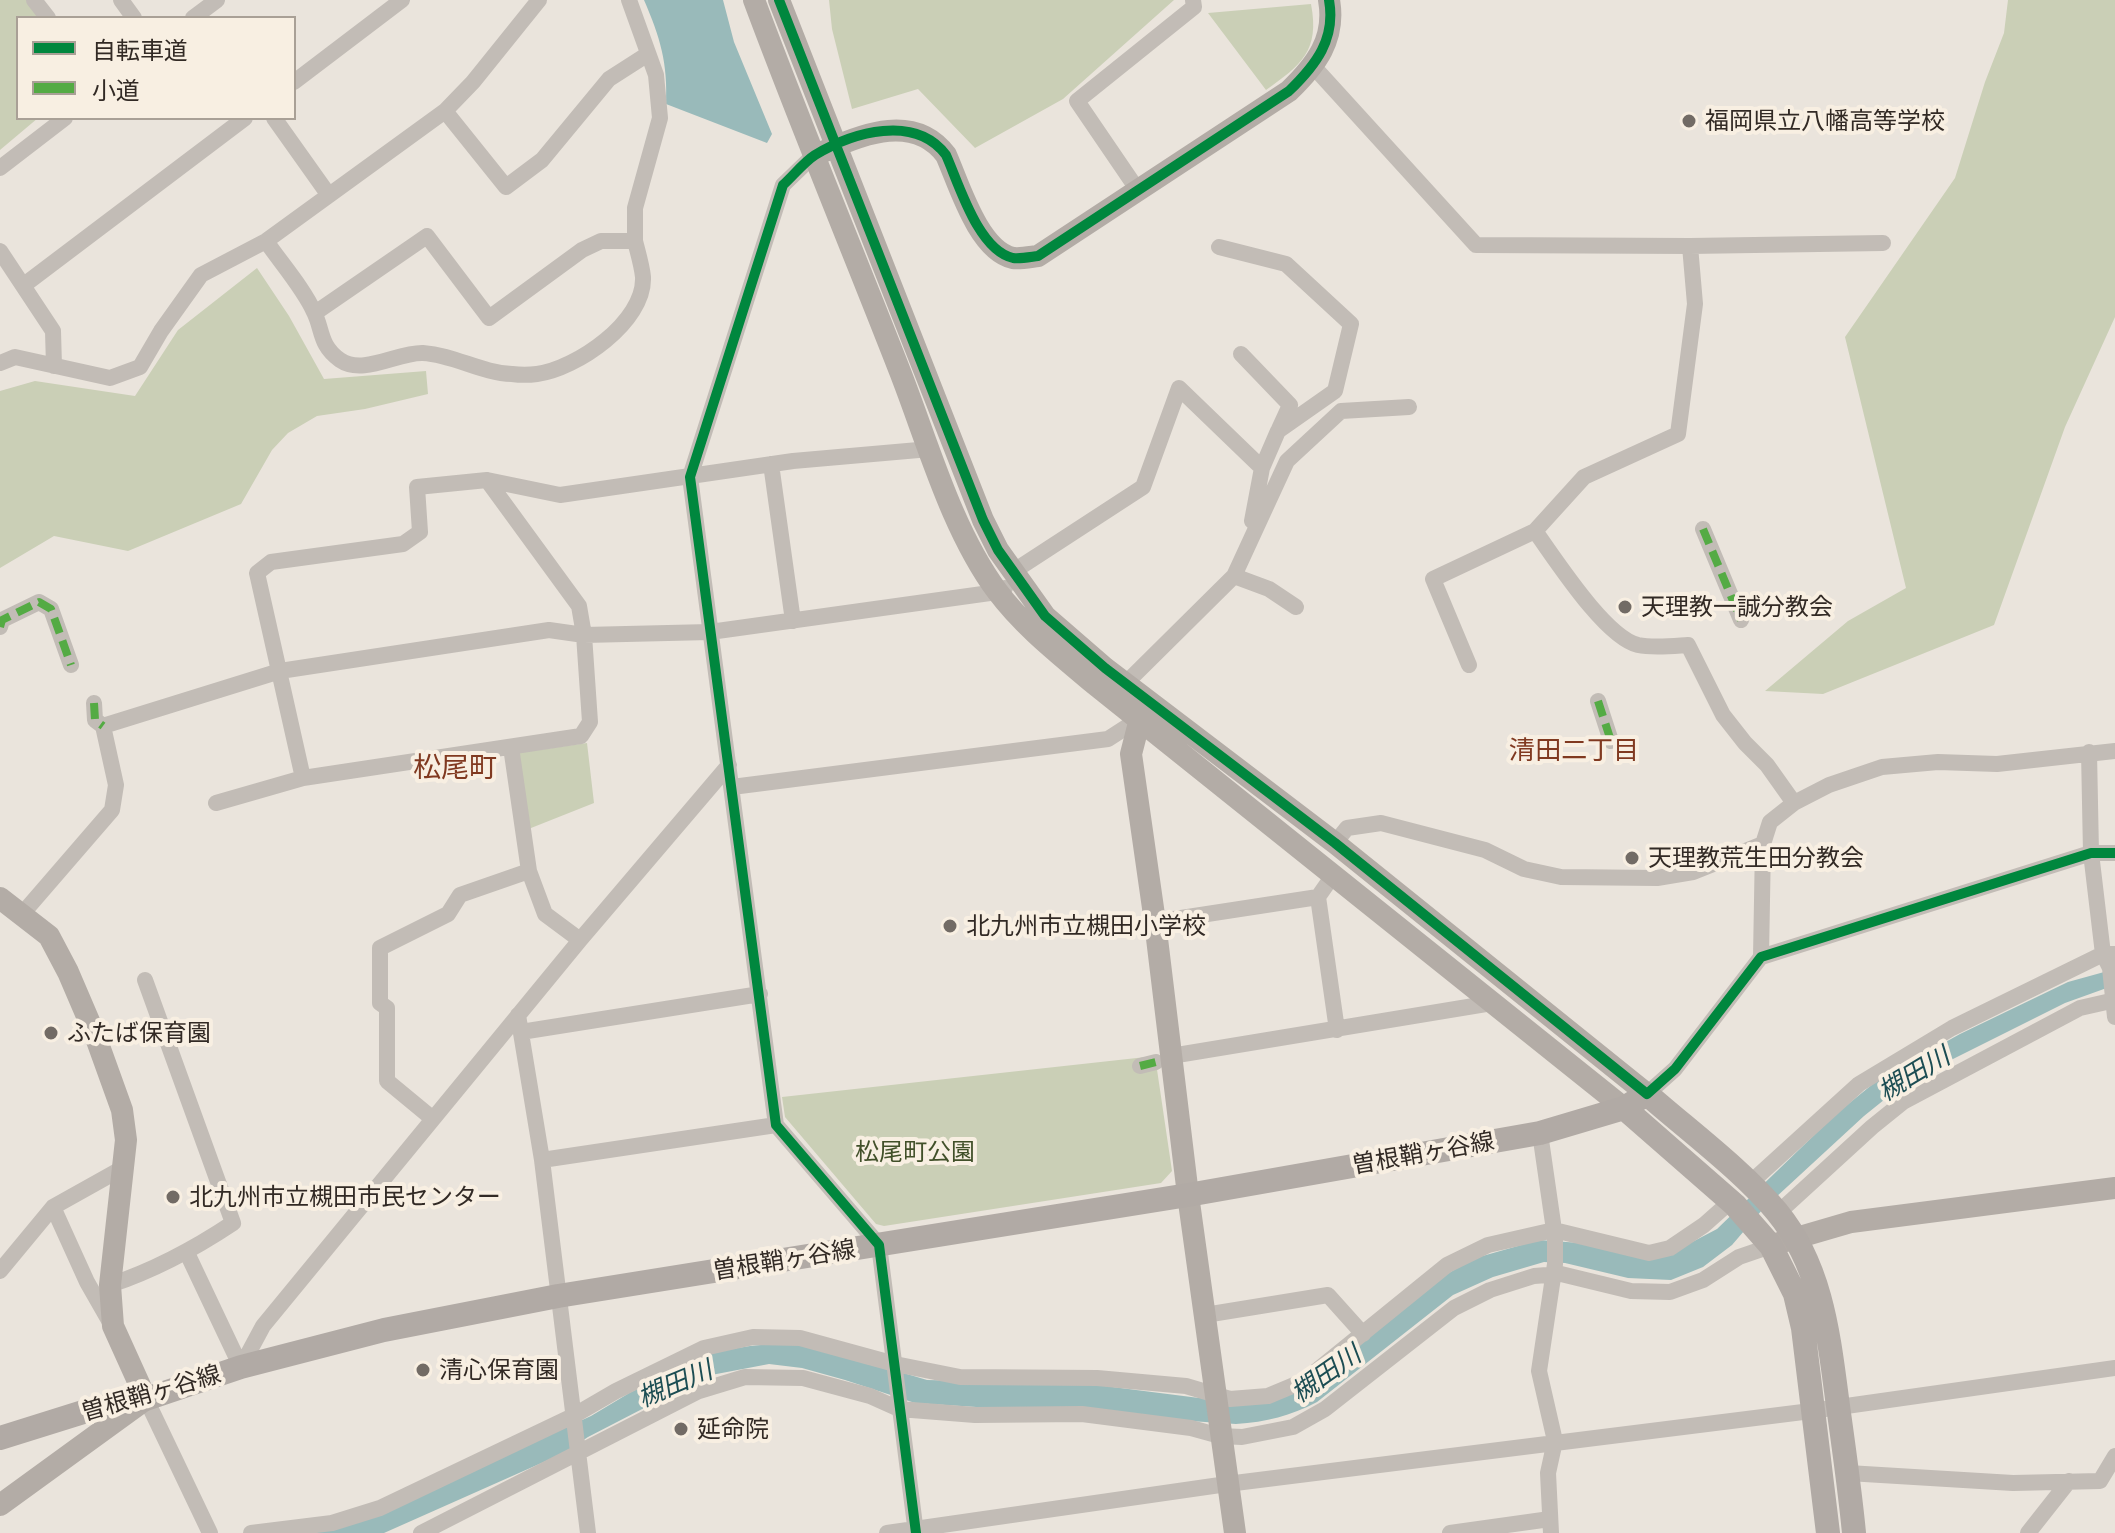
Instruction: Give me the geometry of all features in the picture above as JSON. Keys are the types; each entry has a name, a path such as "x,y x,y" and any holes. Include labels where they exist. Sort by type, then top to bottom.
{"main road":[{"name":"曽根鞘ヶ谷線","path":"0,1438 96,1408 146,1399 241,1367 384,1330 558,1296 1188,1195 1540,1133 1624,1108 1647,1094"},
{"path":"1647,1094 1752,1186 1778,1213 1774,1238 1795,1294 1803,1328 1828,1533"},
{"path":"1624,1108 1774,1238 1816,1284 1828,1323 1854,1533"}],"street":[{"path":"34,0 46,16"},
{"path":"197,16 217,0"},
{"path":"296,80 402,0"},
{"path":"0,363 15,357 110,378 140,367 201,275 266,241 445,111 473,82 539,0"},
{"path":"266,241 315,313 319,333 341,361 364,365 422,353 463,361 488,372 538,374 586,356 626,320 638,301 643,279 635,241 635,208 660,118 656,75 629,0"},
{"path":"754,0 960,528 997,592 1031,630 1335,843 1647,1094 1675,1069 1761,957 2091,853 2115,853"},
{"path":"779,0 983,520 998,550 1045,616 1126,683 1143,709 1334,874 1624,1108"},
{"path":"1137,189 1077,101 1194,7 1193,0"},
{"path":"915,1531 879,1245 776,1125 690,477 783,185 813,156 855,137 889,129 918,134 937,144 946,155 985,238 998,251 1013,258 1038,256 1289,91 1313,66 1329,36 1332,16 1329,0"},
{"path":"445,111 506,187 542,160 609,79 648,54"},
{"path":"1313,66 1476,245 1883,243"},
{"path":"0,168 62,120"},
{"path":"24,285 242,120"},
{"path":"275,120 328,194"},
{"path":"315,313 427,236 489,318 582,250 601,241 635,241"},
{"path":"1469,665 1433,579 1535,531 1584,477 1678,434 1695,304 1690,246"},
{"path":"1219,247 1286,264 1351,324 1335,391 1278,431"},
{"path":"0,251 53,331 54,366"},
{"path":"1241,354 1290,405 1262,468 1248,546"},
{"path":"103,726 280,671 549,630 584,635 710,632 997,592 1143,487 1179,388 1262,468"},
{"path":"1126,683 1234,576 1287,461 1341,411 1409,407"},
{"path":"303,778 257,573 271,562 403,544 420,532 417,487 487,480 560,495 771,464 930,449"},
{"path":"771,464 793,621"},
{"path":"216,803 303,778 581,736 590,722 579,606 487,480"},
{"path":"1703,529 1741,620"},
{"path":"1535,531 1591,606 1619,636 1638,644 1688,645 1723,715 1767,765 1794,803"},
{"path":"1234,576 1269,589 1296,607"},
{"path":"0,627 2,620 39,602 51,609 71,665"},
{"path":"1598,701 1611,741"},
{"path":"23,913 112,810 116,785 103,726 95,720 94,703"},
{"path":"732,787 1108,739 1143,709"},
{"path":"1143,709 1131,754 1155,922 1156,1061 1188,1195 1235,1533"},
{"path":"511,747 529,871 545,914 580,940"},
{"path":"1761,957 1763,844 1770,822 1794,803 1829,785 1882,767 1938,762 1997,764 2115,751"},
{"path":"1778,1213 1903,1102 2080,1008 2114,1003 2091,853 2089,752"},
{"path":"241,1367 263,1326 433,1119 520,1024 580,940 729,765"},
{"path":"1335,843 1347,828 1381,823 1485,850 1524,869 1561,877 1633,878 1693,872 1763,844"},
{"path":"433,1119 387,1081 387,1008 380,1003 380,948 448,914 460,895 529,871"},
{"path":"1334,874 1318,897 1337,1030"},
{"path":"1155,922 1318,897"},
{"path":"0,898 49,936 95,1035 122,1110 126,1140 110,1285 113,1326"},
{"path":"1752,1186 1859,1084 1952,1028 2109,959"},
{"path":"110,1285 141,1275 187,1253 233,1223 145,980"},
{"path":"520,1024 760,994"},
{"path":"1156,1061 1492,1003"},
{"path":"520,1024 542,1160 588,1533"},
{"path":"542,1160 776,1125"},
{"path":"1450,1533 1550,1526 1548,1473 1555,1441 1539,1371 1554,1269 1555,1233 1540,1133"},
{"path":"0,1271 53,1207 121,1169"},
{"path":"1554,1269 1561,1274 1631,1291 1670,1292 1703,1280 1774,1238 1851,1222 2115,1188"},
{"path":"429,1532 699,1391 745,1377 803,1378 899,1405 975,1415 1082,1414 1191,1428 1218,1414 1230,1399 1268,1396 1304,1381 1447,1265 1488,1245 1555,1233 1649,1253 1670,1248 1733,1203"},
{"path":"53,1207 87,1282 113,1326 210,1533"},
{"path":"187,1253 241,1367"},
{"path":"251,1533 332,1523 380,1508 573,1416 704,1348 753,1337 800,1338 896,1368 960,1377 1097,1378 1186,1386 1242,1437 1293,1427 1325,1409 1454,1308 1490,1290 1554,1269"},
{"path":"1205,1315 1328,1295 1363,1334"},
{"path":"887,1533 1227,1484 1811,1411 2115,1368"},
{"path":"0,1505 146,1399"},
{"path":"1848,1473 2013,1483 2100,1481 2115,1456"},
{"path":"2028,1533 2069,1481"}],"green space":[{"path":"0,0 27,0 39,16 16,16 16,120 36,120 0,150"},
{"path":"829,0 1174,0 1063,99 975,148 918,89 852,109 832,29"},
{"path":"2008,0 2115,0 2115,317 2065,427 1994,625 1823,694 1765,691 1848,621 1906,588 1845,337 1955,178 2004,33"},
{"path":"1311,4 1313,34 1305,55 1289,73 1266,90 1208,13"},
{"path":"257,268 289,316 324,379 426,371 428,394 365,409 317,416 288,433 272,450 241,504 128,551 54,536 0,568 0,391 35,381 135,396 178,330"},
{"path":"587,743 594,803 526,830 517,753"},
{"name":"松尾町公園","path":"1155,1056 1172,1171 1161,1183 884,1226 876,1224 785,1117 782,1097"}],"water":[{"path":"644,0 723,0 734,42 772,134 767,143 666,104 662,50"},
{"name":"槻田川","path":"2115,969 2115,985 2065,1003 1905,1083 1864,1116 1762,1210 1732,1245 1703,1267 1671,1280 1628,1278 1565,1263 1544,1262 1493,1277 1453,1295 1317,1402 1288,1415 1236,1424 915,1403 802,1368 769,1364 706,1376 588,1437 564,1453 384,1533 315,1533 408,1500 591,1416 631,1392 713,1352 750,1346 782,1343 813,1346 927,1380 1089,1384 1199,1398 1290,1395 1319,1379 1434,1282 1472,1259 1539,1240 1677,1250 1717,1229 1836,1114 1879,1079 1960,1034 2068,982"}],"marked path":[{"path":"1703,529 1741,620"},
{"path":"0,627 2,620 39,602 51,609 71,665"},
{"path":"1598,701 1611,741"},
{"path":"94,703 95,720 103,726"},
{"path":"1140,1066 1156,1062"}],"cycle path":[{"path":"779,0 983,520 998,550 1045,616 1105,668 1335,843 1647,1094 1675,1069 1761,957 2091,853 2115,853"},
{"path":"916,1533 879,1245 776,1125 690,477 783,185 811,158 865,134 883,131 918,134 933,142 946,155 971,214 990,243 1013,258 1038,256 1289,91 1308,71 1327,39 1329,0"}],"place":[{"name":"福岡県立八幡高等学校","path":"1689,121"},
{"name":"天理教一誠分教会","path":"1625,607"},
{"name":"天理教荒生田分教会","path":"1632,858"},
{"name":"北九州市立槻田小学校","path":"950,926"},
{"name":"ふたば保育園","path":"51,1033"},
{"name":"北九州市立槻田市民センター","path":"173,1197"},
{"name":"清心保育園","path":"423,1370"},
{"name":"延命院","path":"681,1429"}],"district":[{"name":"清田二丁目","path":"1574,750"},
{"name":"松尾町","path":"455,768"}]}
